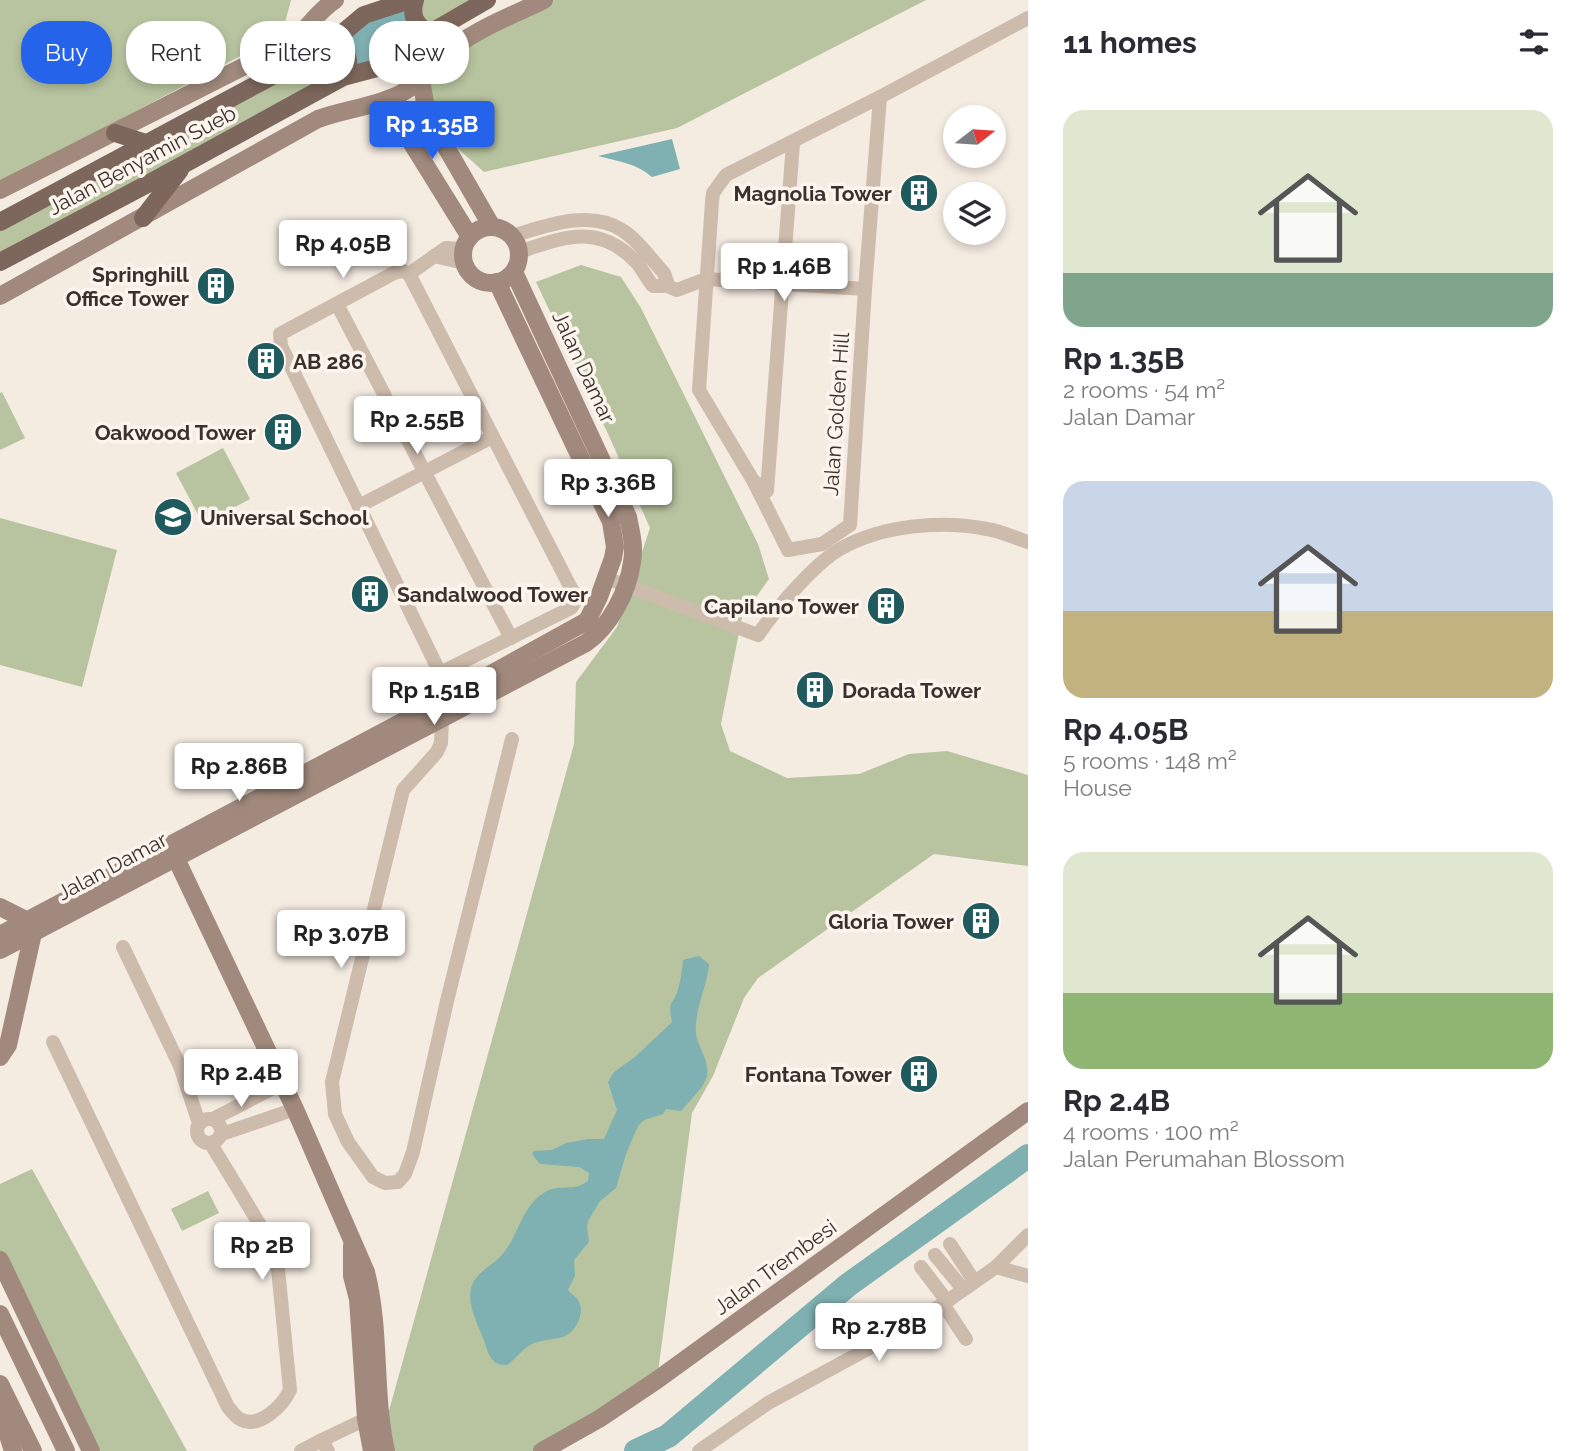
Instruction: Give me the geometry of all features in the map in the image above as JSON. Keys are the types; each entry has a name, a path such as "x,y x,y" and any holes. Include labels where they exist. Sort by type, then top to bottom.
{"main road":[{"path":"412,0 416,21"},
{"name":"Jalan Benyamin Sueb","path":"355,22 363,15 412,0"},
{"name":"Jalan Benyamin Sueb","path":"451,21 487,0"},
{"name":"Jalan Benyamin Sueb","path":"0,222 258,84"},
{"name":"Jalan Benyamin Sueb","path":"0,262 331,84"},
{"path":"115,133 149,144"},
{"path":"143,218 186,162"}],"street":[{"path":"469,38 544,0"},
{"path":"0,190 292,42 305,31 328,2"},
{"path":"760,483 699,390 712,202 718,183 726,175 793,143 1028,18"},
{"path":"0,296 318,119 375,105 415,84"},
{"path":"422,84 427,114 492,227"},
{"name":"Jalan Golden Hill","path":"760,483 766,507 788,550 822,544 850,525 864,289 880,97"},
{"path":"375,105 388,111 403,129 466,250 468,271 486,283 507,279 518,262 516,244 503,230 484,228 466,250 434,256 409,274"},
{"path":"403,129 403,116 408,111 414,108 427,114"},
{"path":"760,483 782,285 793,143"},
{"path":"516,244 557,223 599,220 622,230 666,276 665,285 677,290 706,279 864,289"},
{"path":"403,271 409,274 574,594 575,601 571,608 440,673 281,346 280,334 394,273 403,271"},
{"name":"Jalan Damar","path":"0,950 31,927 173,851 403,730 594,637 611,618 632,562 633,547 628,517 514,272"},
{"name":"Jalan Damar","path":"450,709 587,621 606,578 615,547 611,522 497,282"},
{"path":"337,304 511,638"},
{"path":"359,506 492,437"},
{"path":"606,578 758,635 789,596 827,559 840,549 887,531 913,526 959,526 988,529 1028,542"},
{"path":"450,709 437,752 403,790 332,1082 335,1114 348,1142 373,1177 385,1183 398,1182 405,1174 413,1152 447,1001 512,739"},
{"path":"173,851 295,1109 366,1272 372,1296 386,1451"},
{"path":"0,907 31,927 8,1045 0,1057"},
{"name":"Jalan Damar","path":"0,935 31,927"},
{"path":"123,947 206,1121"},
{"path":"53,1042 228,1407 237,1418 256,1421 265,1417 286,1398 290,1390 278,1269 260,1225 217,1139 219,1124 206,1121"},
{"path":"283,1083 206,1121 197,1135 200,1140 217,1139 295,1109"},
{"name":"Jalan Trembesi","path":"542,1451 599,1419 657,1380 1028,1111"},
{"path":"699,1451 768,1403 895,1335 996,1267 1028,1235"},
{"path":"352,1242 352,1276 358,1298 366,1419 372,1451"},
{"path":"950,1244 968,1285"},
{"path":"935,1255 968,1285"},
{"path":"0,1260 91,1451"},
{"path":"921,1267 966,1339"},
{"path":"996,1267 1028,1276"},
{"path":"0,1314 66,1451"},
{"path":"0,1384 33,1451"},
{"path":"0,1410 11,1451"},
{"path":"301,1451 325,1446 366,1419"},
{"path":"0,1438 11,1451"}],"green space":[{"path":"0,0 291,0 285,21 240,21 240,56 226,64 226,21 126,21 126,84 187,84 0,183"},
{"path":"415,0 487,0 451,21 425,21"},
{"path":"544,0 926,0 677,128 484,172 436,129 422,93 426,84 469,84 469,45"},
{"path":"272,84 328,84 0,261 0,222"},
{"path":"581,265 621,277 641,308 758,544 769,579 742,617 721,724 730,751 787,778 859,774 909,754 947,751 1028,775 1028,866 934,854 758,978 744,998 713,1076 692,1113 657,1380 542,1451 386,1451 382,1436 574,744 576,682 617,627 650,528 536,282"},
{"path":"2,392 25,438 0,450 0,393"},
{"path":"223,448 250,499 203,524 176,473"},
{"path":"0,518 117,550 82,687 0,665"},
{"path":"32,1169 187,1451 90,1451 0,1261 0,1184"},
{"path":"208,1191 219,1213 182,1231 171,1209"}],"water":[{"path":"410,0 423,21 369,21 369,70 364,73 355,64 355,25"},
{"path":"672,139 680,169 652,177 633,166 598,156"},
{"path":"699,956 709,964 696,1025 697,1039 707,1065 705,1081 681,1111 666,1109 663,1114 644,1120 638,1126 616,1188 600,1201 588,1221 589,1242 574,1260 575,1276 568,1290 581,1306 576,1326 565,1336 532,1344 507,1365 497,1363 489,1354 474,1315 470,1294 473,1283 479,1274 500,1257 531,1204 538,1197 552,1189 577,1186 588,1181 589,1173 579,1167 540,1164 532,1154 534,1151 552,1150 566,1143 604,1139 617,1110 608,1082 614,1072 635,1057 672,1022 671,1005 679,986 683,960"}],"waterway":[{"path":"636,1451 668,1436 848,1285 1028,1156"}],"place":[{"name":"Magnolia Tower","path":"919,193"},
{"name":"Springhill Office Tower","path":"216,286"},
{"name":"AB 286","path":"266,361"},
{"name":"Oakwood Tower","path":"283,432"},
{"name":"Universal School","path":"173,517"},
{"name":"Sandalwood Tower","path":"370,594"},
{"name":"Capilano Tower","path":"886,606"},
{"name":"Dorada Tower","path":"815,690"},
{"name":"Gloria Tower","path":"981,921"},
{"name":"Fontana Tower","path":"919,1074"}]}
